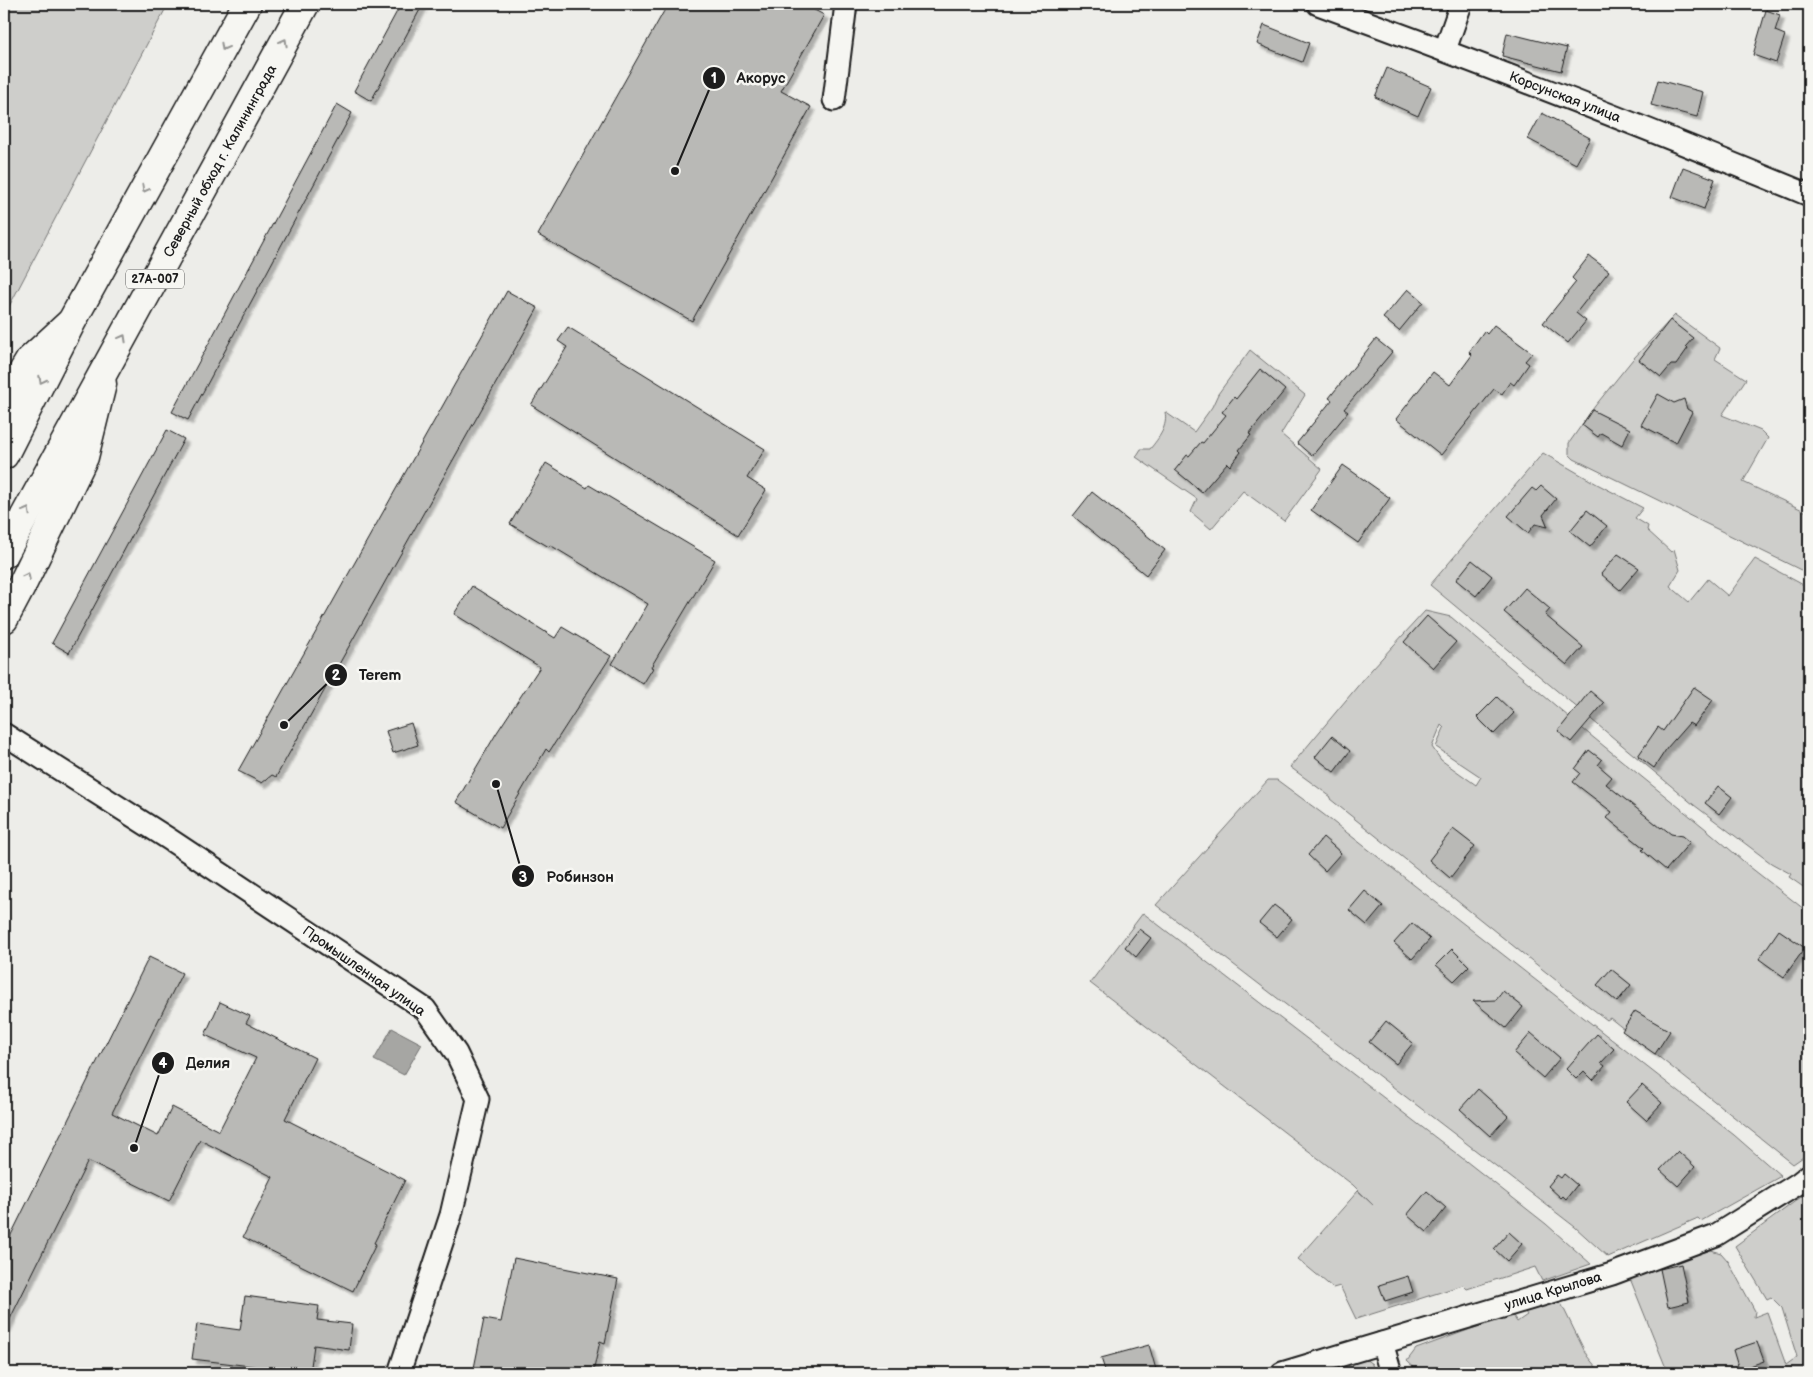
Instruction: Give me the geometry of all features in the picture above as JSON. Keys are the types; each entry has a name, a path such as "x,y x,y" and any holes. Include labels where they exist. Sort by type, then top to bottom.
{"main road":[{"path":"4,455 72,321 247,4"},
{"name":"Северный обход г. Калининграда","path":"4,554 305,4"},
{"path":"4,403 30,360 72,321"},
{"path":"4,619 84,457 105,370"}],"street":[{"path":"834,100 846,4"},
{"name":"Корсунская улица","path":"1318,4 1445,50 1673,139 1809,195"},
{"path":"1445,50 1461,4"},
{"name":"Промышленная улица","path":"4,734 169,839 424,1010 456,1053 478,1099 451,1214 399,1373"},
{"name":"улица Крылова","path":"1282,1373 1612,1274 1716,1235 1809,1175"},
{"path":"1382,1343 1391,1373"}],"shaded area":[{"path":"4,4 168,4 4,316"},
{"path":"1675,315 1720,348 1715,359 1746,379 1722,415 1761,431 1768,438 1743,482 1809,513 1809,574 1574,459 1569,454 1569,443 1595,406 1633,359"},
{"path":"1250,350 1305,395 1281,434 1322,469 1284,521 1243,491 1211,529 1191,512 1197,499 1136,457 1141,449 1150,449 1159,436 1164,427 1165,412 1194,432 1212,407 1218,394"},
{"path":"1543,453 1643,508 1635,518 1648,526 1647,530 1671,552 1674,549 1680,570 1670,586 1689,602 1708,579 1728,596 1755,559 1809,588 1809,891 1789,877 1791,874 1771,863 1694,805 1430,585"},
{"path":"1425,611 1451,617 1589,734 1750,867 1809,913 1809,1153 1793,1164 1610,1018 1607,1020 1577,997 1330,799 1331,797 1290,767 1372,669","holes":["1441,725 1444,728 1436,747 1481,777 1476,785 1441,760 1432,747"]},
{"path":"1268,780 1277,780 1323,814 1734,1135 1781,1176 1701,1221 1698,1218 1608,1257 1575,1227 1156,905"},
{"path":"1143,913 1457,1154 1546,1224 1591,1264 1542,1281 1535,1267 1467,1289 1463,1285 1356,1319 1340,1286 1333,1288 1298,1259 1358,1191 1373,1205 1353,1185 1090,983"},
{"path":"392,1028 422,1044 404,1075 374,1060"},
{"path":"1809,1191 1809,1373 1660,1373 1666,1368 1629,1276 1711,1250 1721,1253 1728,1261 1755,1311 1754,1317 1767,1312 1786,1365 1797,1357 1782,1308 1771,1297 1767,1299 1735,1246"},
{"path":"1558,1297 1587,1356 1601,1373 1420,1373 1407,1361 1416,1349 1512,1314 1517,1322 1527,1315 1523,1309"},
{"path":"1361,1356 1372,1364 1374,1373 1297,1373"}],"building":[{"path":"401,4 423,4 371,101 354,91"},
{"path":"668,4 803,4 824,15 781,91 811,107 692,321 538,235"},
{"path":"1766,10 1780,15 1775,31 1785,35 1776,63 1753,55"},
{"path":"1264,25 1309,43 1302,62 1257,44"},
{"path":"1507,33 1567,48 1561,71 1502,56"},
{"path":"1387,68 1431,87 1418,116 1375,97"},
{"path":"1658,80 1703,92 1697,117 1651,105"},
{"path":"337,104 352,113 188,420 172,412"},
{"path":"1542,113 1590,138 1576,164 1528,139"},
{"path":"1683,167 1715,179 1704,209 1672,197"},
{"path":"1589,256 1609,271 1576,313 1586,321 1568,343 1543,323 1576,282 1572,278"},
{"path":"1408,289 1423,302 1399,331 1383,318"},
{"path":"507,291 538,308 276,777 272,775 262,783 238,771"},
{"path":"1670,320 1693,338 1686,346 1688,348 1676,365 1671,365 1661,377 1639,360"},
{"path":"1494,325 1532,353 1525,361 1529,364 1514,385 1510,382 1502,394 1494,389 1441,455 1396,419 1433,372 1450,385 1472,355 1469,352 1484,331 1487,334"},
{"path":"568,327 765,449 747,478 766,490 738,535 531,405 567,347 558,341"},
{"path":"1376,339 1392,352 1344,409 1348,412 1312,456 1297,443 1332,400 1329,398"},
{"path":"1260,369 1285,390 1249,434 1251,435 1239,450 1241,452 1230,466 1227,463 1202,492 1175,470 1187,455 1189,456 1201,442 1203,443 1226,415 1222,412 1234,397 1236,399"},
{"path":"1658,394 1674,403 1684,399 1687,409 1692,412 1676,443 1641,425"},
{"path":"1592,410 1630,429 1622,445 1601,433 1598,437 1582,425"},
{"path":"167,430 184,439 69,653 52,643"},
{"path":"546,463 587,488 589,485 715,560 651,667 653,668 643,684 612,664 648,604 550,545 549,547 510,524"},
{"path":"1343,465 1390,498 1358,543 1311,510"},
{"path":"1541,486 1556,499 1543,515 1548,527 1535,524 1528,533 1508,516 1532,488 1536,491"},
{"path":"1092,492 1165,550 1146,575 1073,516"},
{"path":"1587,510 1607,526 1590,547 1570,531"},
{"path":"1618,554 1639,568 1620,590 1601,574"},
{"path":"1472,560 1492,576 1476,596 1456,580"},
{"path":"472,586 555,638 562,627 611,656 549,752 546,749 500,828 456,802 496,734 540,667 454,614"},
{"path":"1525,588 1550,609 1545,615 1583,647 1567,665 1504,612"},
{"path":"1427,616 1456,642 1433,668 1404,642"},
{"path":"1694,687 1713,700 1694,726 1689,723 1667,748 1654,768 1638,756 1658,727 1663,731"},
{"path":"1590,691 1604,703 1571,742 1558,731"},
{"path":"1497,697 1514,713 1494,734 1477,717"},
{"path":"411,723 418,745 393,753 386,731"},
{"path":"1332,736 1350,751 1334,772 1315,757"},
{"path":"1589,750 1602,760 1598,765 1612,777 1606,784 1661,828 1671,834 1683,836 1690,842 1666,870 1642,850 1644,848 1607,818 1612,812 1573,782 1580,773 1575,769"},
{"path":"1718,786 1732,797 1719,814 1705,803"},
{"path":"1453,829 1475,846 1450,878 1429,860"},
{"path":"1323,837 1341,853 1325,871 1308,855"},
{"path":"1365,891 1383,906 1367,925 1349,910"},
{"path":"1274,905 1292,919 1277,937 1259,923"},
{"path":"1412,923 1430,939 1412,959 1394,943"},
{"path":"1139,929 1151,938 1136,957 1125,947"},
{"path":"1779,930 1805,948 1784,977 1759,959"},
{"path":"1452,949 1469,966 1454,981 1436,965"},
{"path":"149,957 182,973 112,1113 158,1136 172,1107 219,1131 256,1058 205,1035 220,1002 250,1016 246,1023 315,1058 285,1119 405,1180 353,1291 243,1237 273,1177 200,1140 169,1201 88,1161 4,1331 4,1249"},
{"path":"1611,969 1631,985 1617,1002 1597,985"},
{"path":"1503,991 1523,1007 1506,1028 1473,1001 1496,1000"},
{"path":"1635,1011 1670,1031 1655,1054 1622,1031"},
{"path":"1386,1021 1413,1043 1396,1064 1369,1042"},
{"path":"1531,1033 1560,1058 1543,1078 1514,1053"},
{"path":"1597,1034 1614,1049 1601,1063 1605,1066 1593,1080 1584,1071 1576,1079 1566,1069"},
{"path":"1642,1085 1662,1103 1646,1120 1626,1102"},
{"path":"1478,1089 1508,1116 1490,1136 1460,1109"},
{"path":"1678,1151 1695,1167 1678,1186 1660,1170"},
{"path":"1564,1174 1577,1185 1566,1199 1563,1196 1561,1198 1548,1186 1557,1175 1561,1178"},
{"path":"1427,1191 1446,1208 1427,1232 1407,1215"},
{"path":"1509,1232 1522,1244 1507,1261 1494,1249"},
{"path":"514,1258 618,1279 605,1343 600,1341 593,1373 473,1373 484,1319 501,1322"},
{"path":"1681,1264 1689,1302 1668,1307 1660,1269"},
{"path":"1408,1276 1413,1292 1385,1301 1379,1285"},
{"path":"245,1296 319,1306 317,1320 352,1324 349,1350 314,1345 310,1373 192,1359 197,1324 240,1330"},
{"path":"1757,1342 1764,1361 1739,1370 1733,1350"},
{"path":"1149,1345 1157,1373 1106,1373 1101,1358"}],"place":[{"name":"Акорус","path":"675,171"},
{"name":"Terem","path":"284,725"},
{"name":"Робинзон","path":"496,784"},
{"name":"Делия","path":"134,1148"}]}
